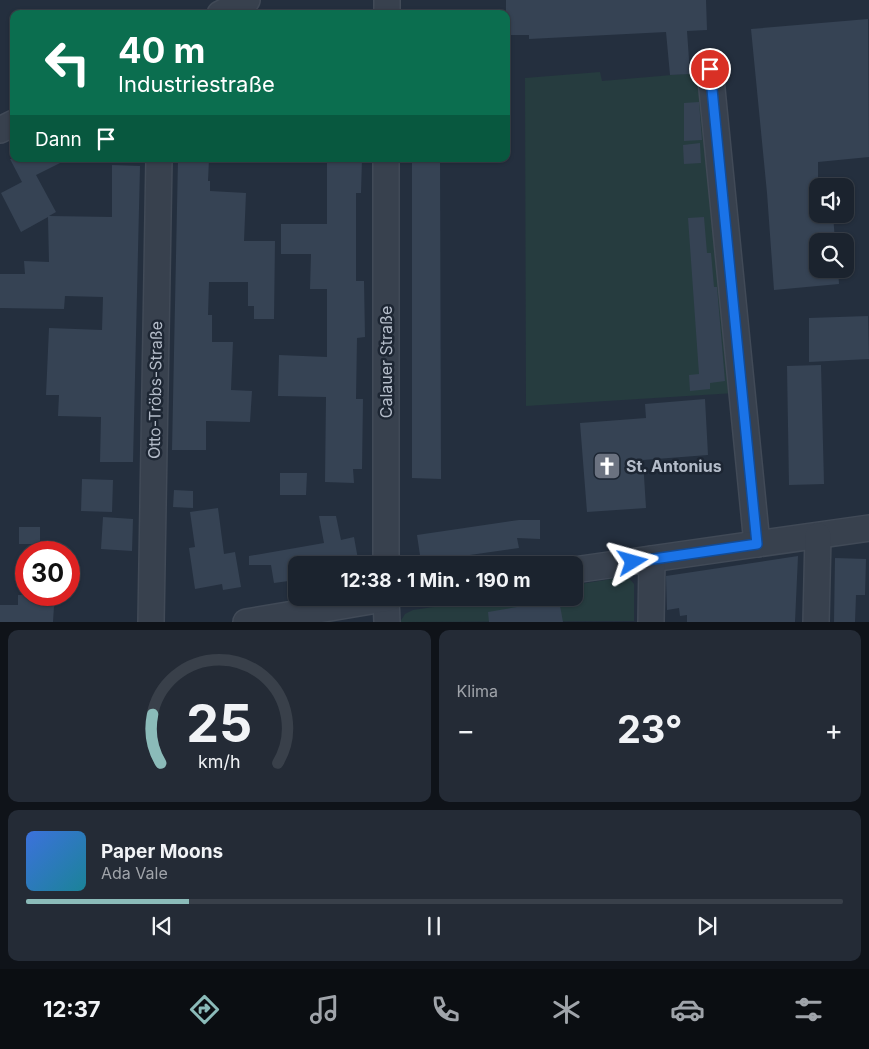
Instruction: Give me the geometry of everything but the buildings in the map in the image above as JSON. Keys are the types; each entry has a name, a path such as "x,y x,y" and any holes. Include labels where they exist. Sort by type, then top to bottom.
{"street":[{"path":"227,10 246,0"},
{"path":"710,69 757,544"},
{"name":"Otto-Tröbs-Straße","path":"152,622 159,162"},
{"name":"Calauer Straße","path":"386,162 386,556"},
{"path":"583,569 869,528"},
{"path":"816,622 818,536"},
{"path":"651,622 652,559"},
{"path":"246,622 340,606"},
{"path":"387,606 387,622"}],"green space":[{"path":"600,72 602,81 707,72 735,393 526,406 525,78"},
{"path":"629,578 634,584 634,621 400,622 405,614 413,610 440,606 583,606 583,584"}],"place":[{"name":"St. Antonius","path":"607,466"}],"route":[{"path":"633,562 757,544 710,69"}]}
